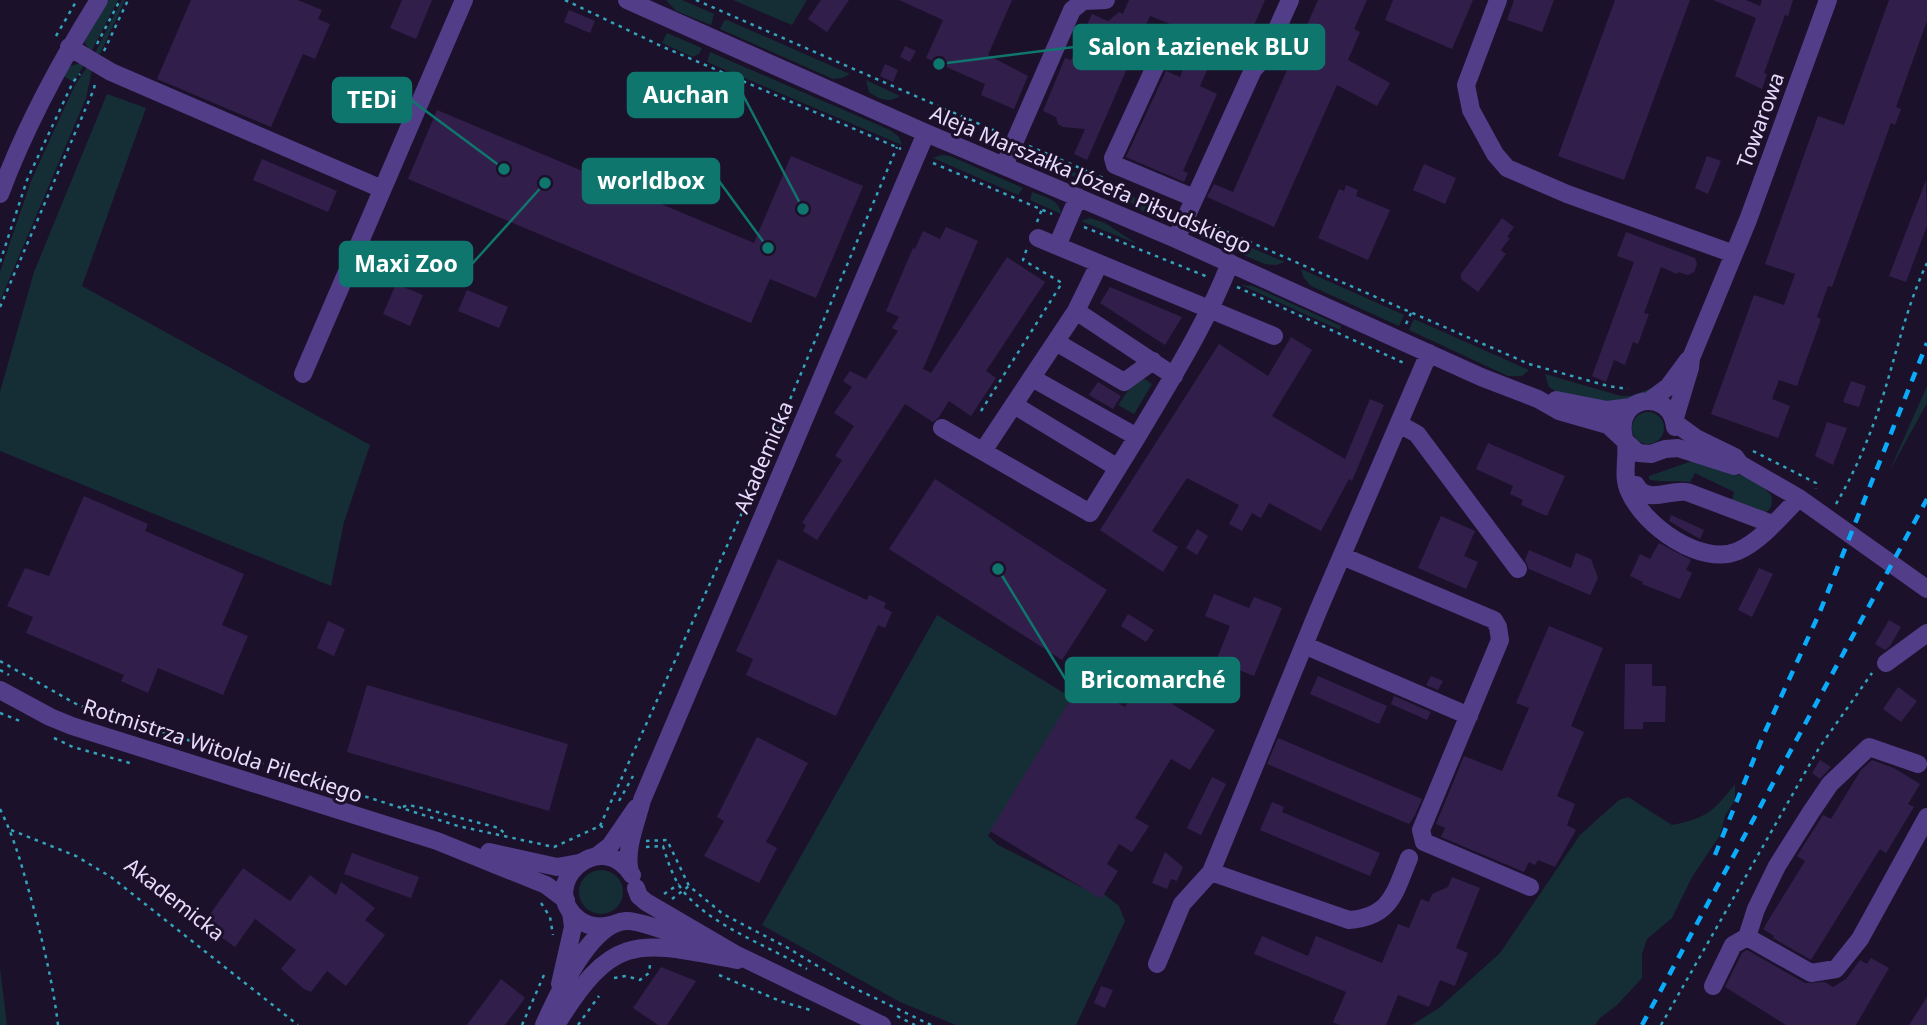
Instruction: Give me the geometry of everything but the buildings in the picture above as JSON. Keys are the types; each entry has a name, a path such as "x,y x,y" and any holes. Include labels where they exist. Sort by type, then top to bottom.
{"street":[{"path":"0,194 31,119 69,47 99,0"},
{"path":"303,374 464,0"},
{"name":"Aleja Marszałka Józefa Piłsudskiego","path":"627,0 647,4 926,133 1230,263 1425,362 1481,377 1538,399 1559,411 1608,425 1638,453 1678,448 1734,466 1740,464"},
{"path":"1004,166 1075,5 1083,1 1106,0"},
{"path":"1176,239 1253,70 1264,58 1290,0"},
{"path":"1498,0 1466,85 1471,110 1495,154 1507,168 1734,254"},
{"name":"Towarowa","path":"1674,421 1691,358 1734,254 1828,0"},
{"path":"1191,44 1177,43 1164,51 1113,158 1115,165 1191,206"},
{"path":"69,47 124,77 383,189"},
{"name":"Akademicka","path":"633,880 628,864 642,800 926,133"},
{"path":"1057,246 1078,197"},
{"path":"1034,236 1274,336"},
{"path":"942,428 1090,513 1174,376 1210,310 1230,263"},
{"path":"983,451 1076,311 1099,264"},
{"path":"1076,311 1174,376"},
{"path":"1056,342 1124,382 1153,361"},
{"name":"Towarowa","path":"1649,401 1668,387 1684,363 1691,358"},
{"path":"1157,964 1182,904 1210,872 1425,362"},
{"path":"1032,378 1136,437"},
{"name":"Aleja Marszałka Józefa Piłsudskiego","path":"1538,399 1560,400 1607,410 1632,407 1649,401 1667,409 1684,431 1735,457 1740,464 1799,498 1927,589"},
{"path":"1014,405 1118,468"},
{"path":"1632,407 1623,418 1622,430 1625,441 1626,482 1635,492 1648,519 1664,533 1698,551 1724,555 1750,544 1799,498"},
{"path":"1635,492 1642,467 1673,438 1674,421"},
{"path":"1399,424 1417,434 1518,569"},
{"path":"1635,492 1653,496 1675,490 1687,492 1772,524"},
{"path":"1342,556 1494,620 1498,627 1500,640 1421,830 1421,837 1424,842 1530,887"},
{"path":"1879,668 1927,633"},
{"path":"1304,645 1469,716"},
{"name":"Rotmistrza Witolda Pileckiego","path":"4,690 50,717 72,726 438,841 550,887 568,906"},
{"path":"1713,986 1733,945 1747,937 1756,909 1777,866 1830,784 1869,747 1924,763"},
{"name":"Akademicka","path":"597,856 610,846 642,800"},
{"path":"1747,937 1811,973 1836,969 1860,939 1927,817"},
{"name":"Rotmistrza Witolda Pileckiego","path":"438,841 557,867 579,863"},
{"path":"544,1025 557,994 573,927 566,881 579,863 597,856 617,860 633,880 639,896 646,902 735,954 888,1020"},
{"path":"1210,872 1349,920 1374,915 1390,902 1409,858"},
{"path":"557,994 600,934 625,917 633,906 633,880"},
{"path":"568,906 580,921 592,926 607,927 627,920 735,954"},
{"path":"556,1025 574,996 600,966 627,951 663,947 754,964"}],"path":[{"path":"0,307 94,89 94,61 120,0"},
{"path":"0,262 39,152 73,82 94,61 128,0"},
{"path":"565,0 661,46 1069,221 1425,362"},
{"path":"696,0 1111,181"},
{"path":"600,826 735,527 897,147"},
{"path":"1191,206 1529,364 1617,388 1633,388"},
{"path":"982,411 1062,283 1023,260 1042,209"},
{"path":"1827,518 1863,452 1883,396 1909,306 1927,263"},
{"path":"0,661 78,705 458,826 493,833"},
{"path":"1661,1025 1819,748 1879,668"},
{"path":"0,670 4,690"},
{"path":"392,811 411,805 499,828 510,842"},
{"path":"0,809 11,830 43,942 54,990 58,1025"},
{"name":"Akademicka","path":"11,830 76,856 111,877 298,1025"},
{"path":"631,847 663,846 683,891 700,907 814,973"},
{"path":"679,867 689,886 723,914 788,948 852,987 932,1025"},
{"path":"545,903 553,914 558,937"},
{"path":"611,979 625,976 640,980 649,973 651,957"},
{"path":"522,1025 546,968"},
{"path":"717,974 780,1001 819,1012"},
{"path":"578,1025 604,988"},
{"path":"888,1020 915,1025"}],"shaded area":[{"path":"109,0 118,0 91,52 85,43 86,35"},
{"path":"122,0 125,0 100,54 95,53"},
{"path":"666,0 682,0 714,14 711,25 676,11"},
{"path":"733,0 807,0 792,25"},
{"path":"727,20 850,74 833,79 720,29"},
{"path":"667,33 702,48 699,54 693,57 662,43"},
{"path":"710,52 890,130 899,137 902,145 707,62"},
{"path":"80,63 84,65 75,80 63,76 68,67"},
{"path":"87,67 92,70 86,98 0,301 0,272 31,181 74,87"},
{"path":"866,80 900,96 888,100 877,97 869,92"},
{"path":"107,94 146,108 82,286 370,445 344,522 331,586 0,451 0,392 34,272"},
{"path":"950,156 1023,188 1018,195 933,158"},
{"path":"1047,160 1082,176 1080,178 1042,169"},
{"path":"1032,192 1055,202 1061,214 1030,200"},
{"path":"1126,194 1174,215 1161,219 1154,217 1123,197"},
{"path":"1090,218 1105,223 1137,244 1081,221"},
{"path":"1195,224 1285,262 1265,264 1200,237"},
{"path":"1301,269 1404,315 1399,326 1311,286 1303,277"},
{"path":"1241,285 1253,286 1341,326 1340,330"},
{"path":"1414,319 1529,370 1522,376 1508,376 1409,330"},
{"path":"1545,374 1621,396 1631,396 1657,386 1659,388 1616,403 1557,392 1549,387"},
{"path":"1139,375 1152,384 1134,414 1118,405"},
{"path":"1927,386 1927,403 1889,472"},
{"path":"1648,412 1659,417 1664,428 1659,439 1648,444 1637,439 1632,428 1637,417"},
{"path":"1695,460 1755,482 1771,495 1770,508 1764,513 1732,500 1734,492 1695,473 1690,482 1649,479 1649,476"},
{"path":"937,615 1072,698 988,836 998,845 1081,887 1105,895 1119,906 1125,921 1076,1025 956,1025 900,1002 762,925"},
{"path":"1735,784 1735,800 1725,816 1720,835 1692,877 1672,918 1647,939 1642,954 1642,978 1595,1025 1412,1025 1439,1008 1500,953 1580,835 1619,800 1628,797 1672,825 1702,816 1721,801"},
{"path":"601,870 610,871 617,876 622,883 622,901 617,908 610,913 601,914 592,913 585,908 580,901 579,892 580,883 585,876 592,871"},
{"path":"0,969 7,1025 0,1025"}],"railway":[{"path":"1715,855 1764,734 1819,614 1927,343"},
{"path":"1642,1025 1927,499"}],"place":[{"name":"Salon Łazienek BLU","path":"939,64"},
{"name":"TEDi","path":"504,169"},
{"name":"Maxi Zoo","path":"545,183"},
{"name":"Auchan","path":"803,209"},
{"name":"worldbox","path":"768,248"},
{"name":"Bricomarché","path":"998,569"}]}
